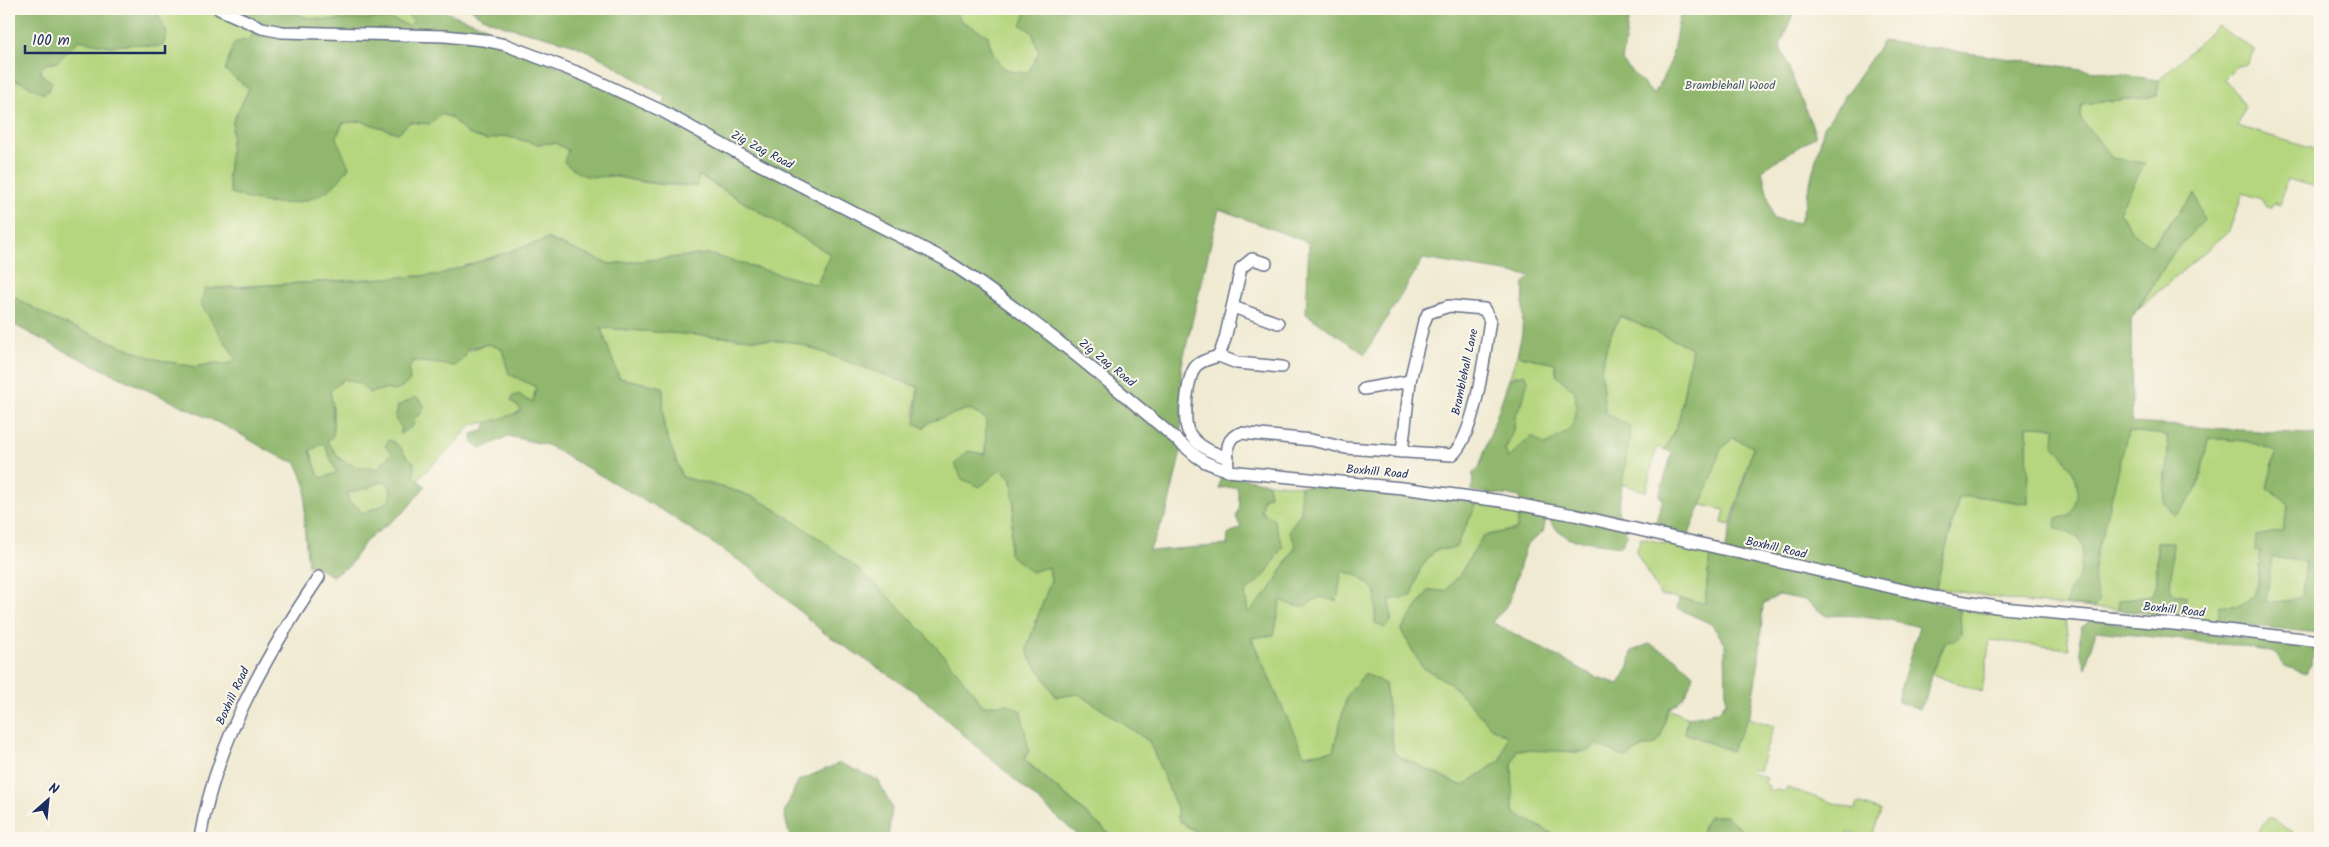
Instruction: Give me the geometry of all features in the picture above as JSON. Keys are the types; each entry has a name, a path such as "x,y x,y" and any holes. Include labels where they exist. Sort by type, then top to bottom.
{"street":[{"name":"Zig Zag Road","path":"219,9 262,28 282,32 400,34 483,40 506,45 584,74 662,111 745,157 944,259 971,276 1077,356 1196,456 1205,462 1228,471"},
{"path":"1218,356 1225,339 1241,268 1252,259 1266,262"},
{"name":"Bramblehall Lane","path":"1228,458 1229,441 1232,435 1241,432 1311,440 1346,448 1402,452 1452,455 1460,449 1474,407 1490,320 1484,309 1449,306 1428,314 1423,325 1410,381 1402,452"},
{"path":"1233,307 1278,323"},
{"path":"1228,471 1228,458 1213,453 1199,444 1188,432 1185,420 1191,374 1197,365 1218,356 1237,363 1282,367"},
{"path":"1364,389 1410,381"},
{"name":"Boxhill Road","path":"1228,471 1402,488 1501,501 1574,515 1934,597 2002,608 2184,625 2320,641"},
{"name":"Boxhill Road","path":"200,838 204,814 218,766 238,714 264,663 319,577"}],"green space":[{"path":"9,9 155,9 167,33 163,45 155,47 138,44 110,46 79,40 57,62 46,64 40,69 42,75 52,82 50,89 44,94 24,83 9,79"},
{"path":"155,9 210,9 254,30 250,39 225,70 249,89 233,121 228,177 231,193 272,204 336,138 343,123 361,121 398,133 410,122 430,124 440,114 450,117 468,134 487,140 505,136 538,144 555,143 568,150 595,177 603,176 662,185 696,186 698,175 830,254 817,285 708,254 610,264 548,239 437,275 214,288 236,359 228,364 215,363 195,367 155,359 55,320 9,294 9,79 25,81 32,89 42,75 40,69 46,64 57,62 79,40 110,46 138,44 155,47 167,33"},
{"name":"Bramblehall Wood","path":"244,9 290,9 299,15 324,20 383,19 394,20 409,26 414,21 401,9 438,9 486,27 486,37 662,108 666,98 594,54 556,39 494,22 471,9 957,9 960,20 988,36 996,59 1000,64 1011,71 1028,72 1039,53 1032,32 1021,25 1026,12 1023,9 1630,9 1622,61 1654,95 1671,61 1681,9 1795,9 1780,46 1816,136 1762,170 1773,219 1800,223 1824,127 1883,41 2159,80 2157,96 2081,104 2081,119 2112,158 2145,163 2119,212 2131,230 2151,246 2195,194 2204,220 2174,252 2131,319 2132,423 2320,435 2320,548 2310,558 2320,579 2319,633 2218,622 2219,605 2239,605 2249,601 2255,593 2261,552 2255,550 2256,536 2282,531 2289,504 2267,488 2276,451 2246,441 2208,438 2199,481 2190,499 2175,516 2164,502 2168,453 2167,435 2128,431 2103,534 2095,559 2095,585 2099,602 2094,607 2066,605 2069,590 2080,575 2083,548 2079,538 2055,527 2056,518 2070,516 2075,505 2077,495 2076,478 2054,445 2055,427 2027,426 2028,504 1983,497 1959,497 1932,602 1960,609 1961,634 1955,641 1945,642 1931,674 1927,695 1920,709 1898,702 1898,696 1919,627 1873,617 1826,616 1805,600 1779,595 1763,604 1759,660 1750,714 1731,751 1685,733 1688,718 1719,711 1726,702 1725,643 1711,624 1677,608 1679,599 1705,603 1710,554 1725,550 1753,447 1733,438 1720,450 1711,480 1689,534 1655,524 1663,499 1659,496 1672,453 1665,450 1679,420 1692,348 1620,316 1610,336 1601,368 1605,413 1631,427 1618,511 1627,535 1621,546 1569,539 1553,526 1547,515 1543,532 1526,546 1509,603 1492,622 1594,676 1619,684 1629,667 1632,651 1649,644 1674,657 1693,674 1685,694 1668,709 1661,736 1656,744 1643,747 1626,758 1596,744 1591,750 1587,751 1516,750 1512,765 1513,812 1560,838 1214,838 1189,828 1178,819 1177,808 1149,741 1079,694 1056,697 1030,659 1027,647 1051,580 1049,567 1031,572 1009,554 1014,506 1012,479 1001,469 980,487 962,479 955,464 968,451 985,454 986,419 968,409 929,422 924,428 915,424 918,387 794,342 601,328 619,378 663,387 664,428 682,477 751,496 823,541 853,565 909,618 935,646 983,706 1007,704 1021,711 1029,751 1024,760 1114,838 1081,838 915,692 823,632 752,569 665,512 547,445 508,436 481,449 473,443 472,434 483,431 487,423 520,412 519,407 511,401 513,396 519,394 527,400 533,401 536,387 509,374 502,349 488,344 467,349 465,357 455,366 413,361 409,369 410,381 396,391 384,389 369,393 359,383 344,379 330,391 333,409 333,436 327,441 341,460 362,469 367,467 377,469 392,453 385,446 389,440 397,444 407,457 414,462 414,476 425,486 406,510 365,542 349,566 332,576 308,565 304,525 306,488 297,463 287,460 223,425 88,362 9,322 9,294 55,320 155,359 195,367 215,363 228,364 236,359 200,303 205,289 437,275 548,239 610,264 708,254 817,285 830,254 699,175 697,186 655,183 612,176 586,176 575,171 564,162 568,150 555,143 538,144 505,136 487,140 468,134 450,117 440,114 430,124 410,122 398,133 361,121 343,123 336,138 349,167 331,188 307,200 282,204 269,203 231,193 228,177 233,121 249,89 225,70 234,43 250,39 257,24 246,19","holes":["1219,209 1309,243 1306,314 1365,354 1423,259 1531,276 1524,283 1522,334 1517,355 1555,364 1557,376 1575,391 1575,419 1568,430 1545,445 1531,436 1508,459 1505,449 1514,430 1515,416 1523,400 1528,380 1525,374 1509,379 1479,468 1473,472 1472,491 1520,497 1517,529 1483,536 1459,576 1445,591 1429,590 1401,630 1422,667 1450,683 1491,727 1507,736 1501,760 1463,786 1394,754 1385,684 1365,673 1347,696 1333,751 1304,755 1251,638 1274,635 1281,600 1297,606 1305,606 1319,597 1337,601 1342,571 1359,576 1376,591 1375,623 1385,628 1391,622 1390,600 1412,596 1420,569 1435,550 1455,548 1478,502 1370,489 1300,486 1301,512 1289,531 1296,546 1270,590 1248,613 1245,593 1265,575 1283,546 1273,518 1261,512 1263,498 1270,495 1268,483 1221,474 1219,488 1237,487 1240,505 1236,517 1241,527 1228,535 1227,545 1149,551 1167,512 1181,451 1181,368","324,443 337,473 322,478 318,474 310,451","379,482 387,482 391,489 390,500 379,507 362,513 358,507 349,503 347,493 368,488","2272,557 2306,562 2302,595 2286,602 2266,601"]},
{"path":"290,9 401,9 414,21 409,26 391,20 322,20 309,18"},
{"path":"957,9 1023,9 1026,12 1039,53 1028,72 1011,71 1000,64 993,52 988,36 960,20"},
{"path":"2217,26 2255,50 2247,64 2237,66 2224,80 2235,91 2245,106 2238,126 2320,151 2320,188 2287,179 2280,205 2274,203 2271,207 2266,207 2261,199 2243,193 2229,231 2138,309 2174,252 2204,220 2194,195 2150,246 2131,230 2119,212 2112,158 2081,119 2081,104 2157,96 2159,80"},
{"path":"1620,316 1692,348 1679,420 1665,450 1657,447 1646,491 1621,484 1631,427 1605,413 1601,368 1610,336"},
{"path":"601,328 794,342 918,387 914,414 924,428 929,422 968,409 986,419 985,454 1012,479 1014,506 1009,554 1049,566 1051,580 1027,647 1030,659 1056,697 1079,694 1149,741 1177,808 1178,819 1189,828 1214,838 1114,838 1024,759 1007,704 983,706 960,676 909,618 853,565 823,541 759,500 732,490 682,477 664,428 663,387 619,378"},
{"path":"488,344 502,349 509,374 536,387 533,401 505,418 472,424 456,443 417,479 401,448 392,453 377,469 367,467 362,469 341,460 326,441 333,435 333,409 330,391 344,379 359,383 369,393 384,389 396,391 413,361 432,363"},
{"path":"1517,355 1555,364 1557,376 1575,391 1577,415 1574,424 1559,439 1508,460 1505,450 1514,431 1515,416 1523,400 1517,375 1509,379"},
{"path":"416,397 424,404 422,413 414,418 413,426 400,434 402,428 395,419 398,406"},
{"path":"2027,426 2133,431 2167,435 2168,453 2164,502 2175,516 2199,485 2208,438 2246,441 2276,451 2267,488 2289,504 2282,531 2261,552 2255,594 2244,604 2227,607 2220,605 2218,622 2184,617 2186,596 2170,592 2172,542 2157,542 2157,583 2152,595 2119,600 2118,610 2024,602 1936,588 1959,496 1983,497 2028,504"},
{"path":"1733,438 1753,447 1730,525 1722,523 1725,510 1701,505 1720,450"},
{"path":"324,443 337,473 322,478 318,474 310,450"},
{"path":"387,481 391,489 390,500 379,507 361,513 358,507 349,503 347,493"},
{"path":"1268,483 1300,486 1301,512 1290,531 1296,546 1270,590 1248,614 1245,593 1265,575 1261,512 1263,498 1270,495"},
{"path":"1478,502 1521,509 1517,529 1483,536 1459,576 1445,591 1429,590 1401,630 1422,667 1450,683 1491,727 1508,736 1501,760 1463,786 1394,754 1385,684 1347,696 1333,751 1303,755 1251,637 1274,634 1281,599 1294,606 1342,571 1359,576 1376,591 1375,623 1391,622 1390,599 1412,596 1420,569 1435,550 1455,548"},
{"path":"1641,538 1710,554 1705,604 1660,595 1636,552"},
{"path":"2157,542 2173,542 2170,592 2186,596 2184,617 2118,610 2119,600 2152,595 2157,583"},
{"path":"2272,557 2306,562 2302,595 2286,602 2265,601"},
{"path":"1960,609 2001,616 2065,619 2069,649 1990,640 1982,692 1931,674 1946,642 1961,634"},
{"path":"2091,620 2317,647 2306,674 2285,666 2275,653 2240,646 2096,631 2085,668 2080,648 2080,633 2081,628"},
{"path":"1668,709 1688,718 1685,733 1731,751 1748,718 1774,726 1759,771 1753,769 1752,773 1767,778 1765,784 1769,786 1768,790 1773,792 1775,789 1785,792 1787,788 1855,810 1858,803 1881,811 1871,838 1849,833 1846,838 1740,838 1742,830 1726,816 1709,817 1703,827 1700,838 1560,838 1513,812 1512,765 1516,750 1557,750 1578,753 1596,743 1626,758 1643,747 1656,744 1661,736"},
{"path":"840,763 878,780 892,808 888,838 790,838 784,813 798,781"},
{"path":"1709,816 1726,816 1742,830 1740,838 1700,838"},
{"path":"2269,817 2293,832 2289,838 2254,838"}]}
